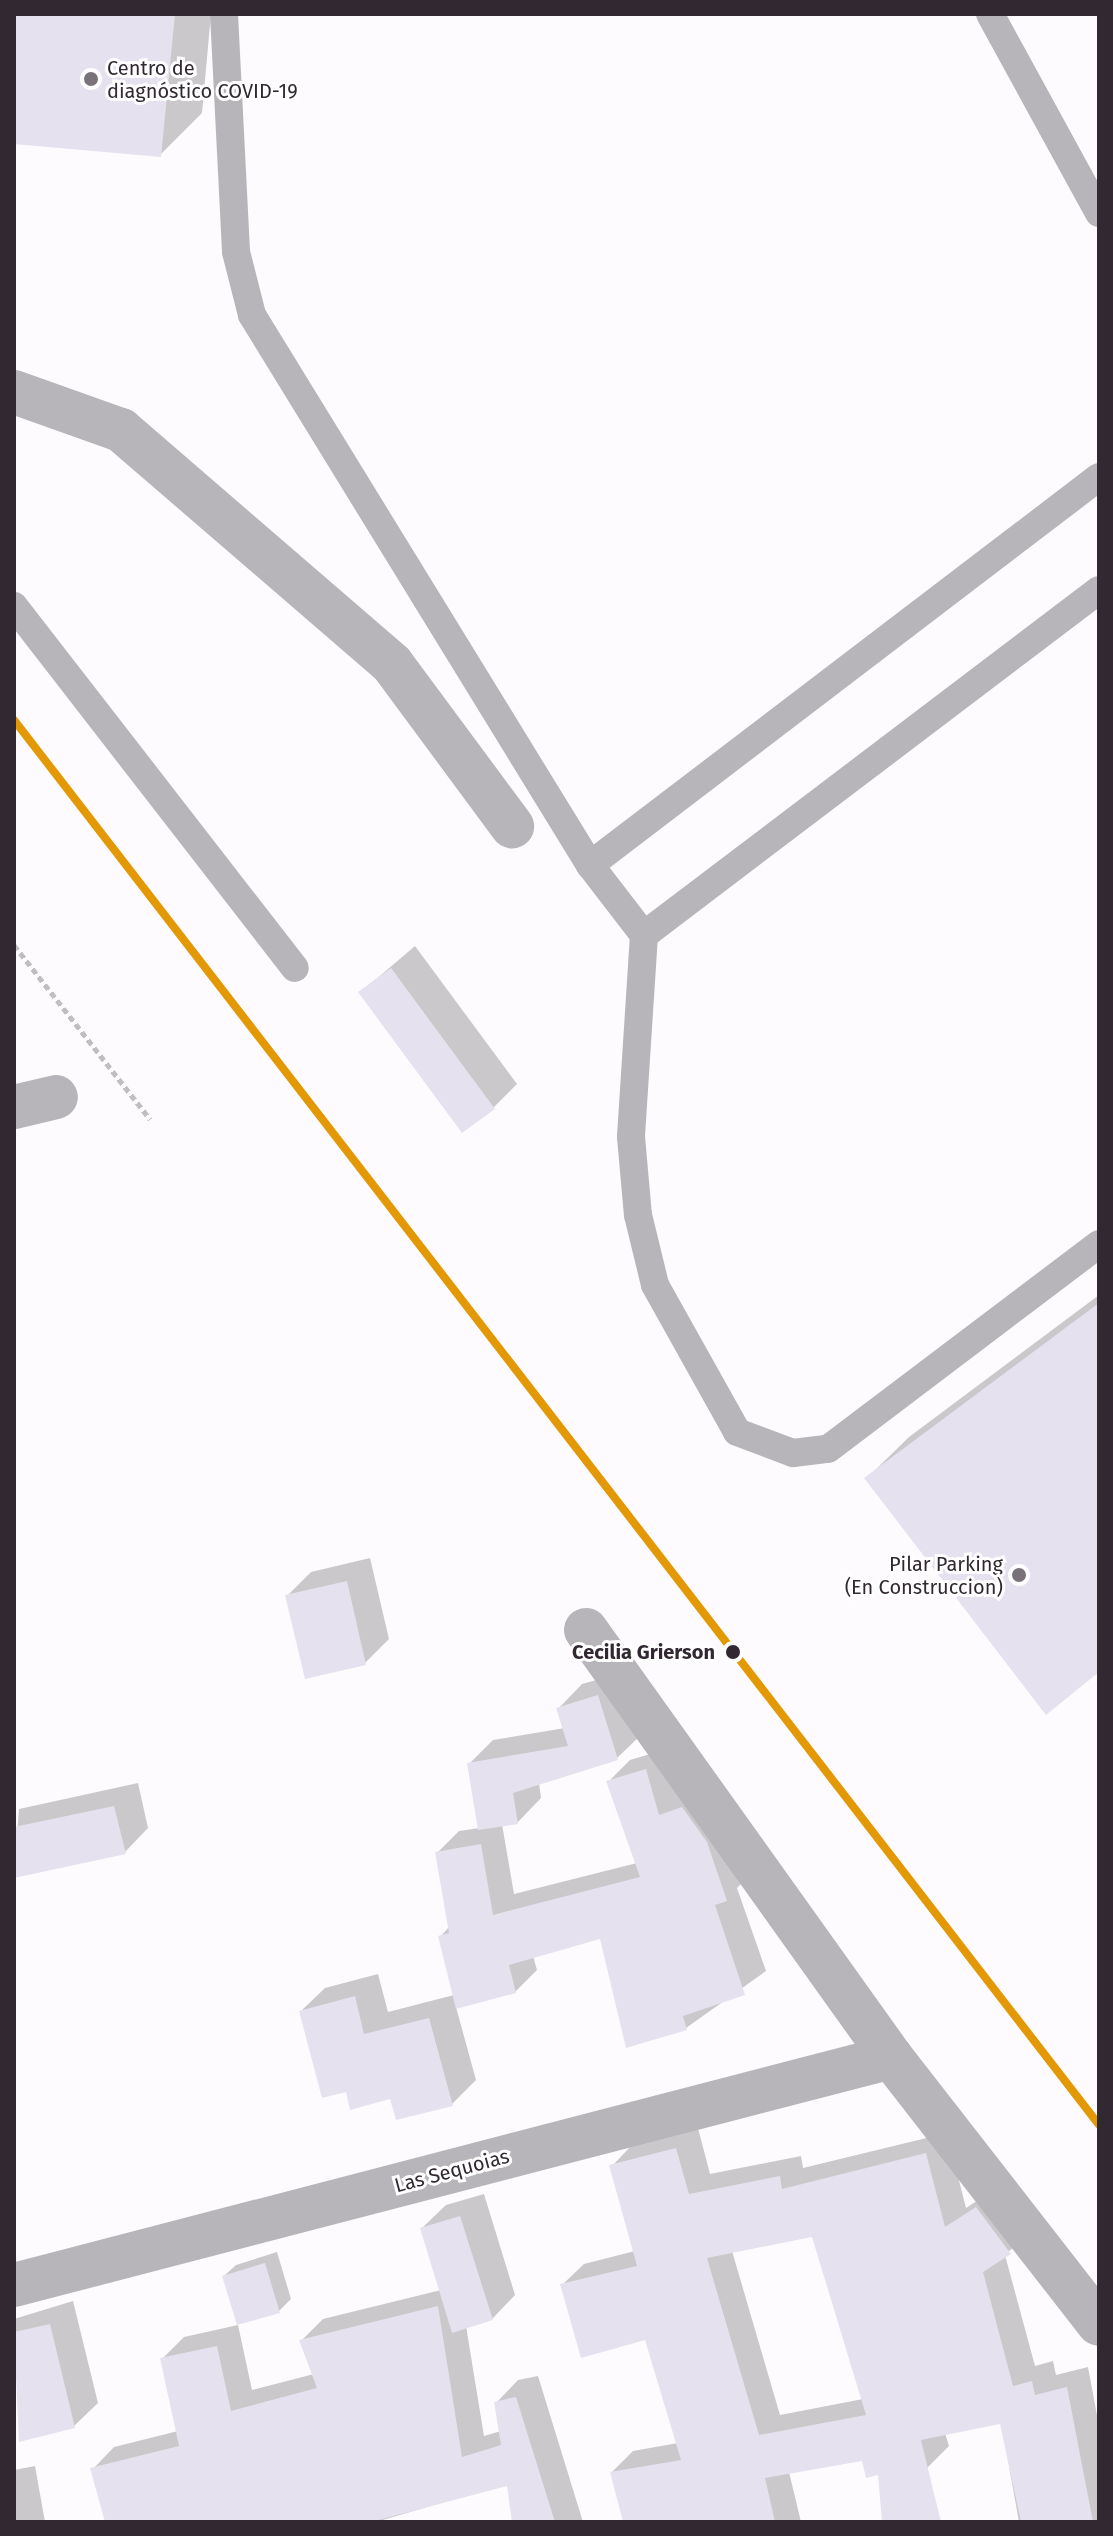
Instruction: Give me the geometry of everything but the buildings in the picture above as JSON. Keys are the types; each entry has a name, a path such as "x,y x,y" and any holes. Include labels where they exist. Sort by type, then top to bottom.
{"street":[{"path":"14,392 121,430 392,664 512,826"},
{"path":"14,1107 56,1097"},
{"path":"586,1630 891,2057 1099,2324"},
{"name":"Las Sequoias","path":"14,2285 891,2057"}],"lane":[{"path":"224,14 236,252 252,315 590,865 644,935 631,1137 638,1215 655,1285 737,1432 793,1453 828,1449 1099,1244"},
{"path":"990,14 1099,213"},
{"path":"590,865 1099,477"},
{"path":"644,935 1099,590"},
{"path":"14,606 295,968"}],"path":[{"path":"14,945 150,1119"}],"transit line":[{"path":"14,720 1099,2125"}],"place":[{"name":"Centro de diagnóstico COVID-19","path":"91,79"},
{"name":"Pilar Parking (En Construccion)","path":"1019,1575"},
{"name":"Cecilia Grierson","path":"733,1652"}]}
